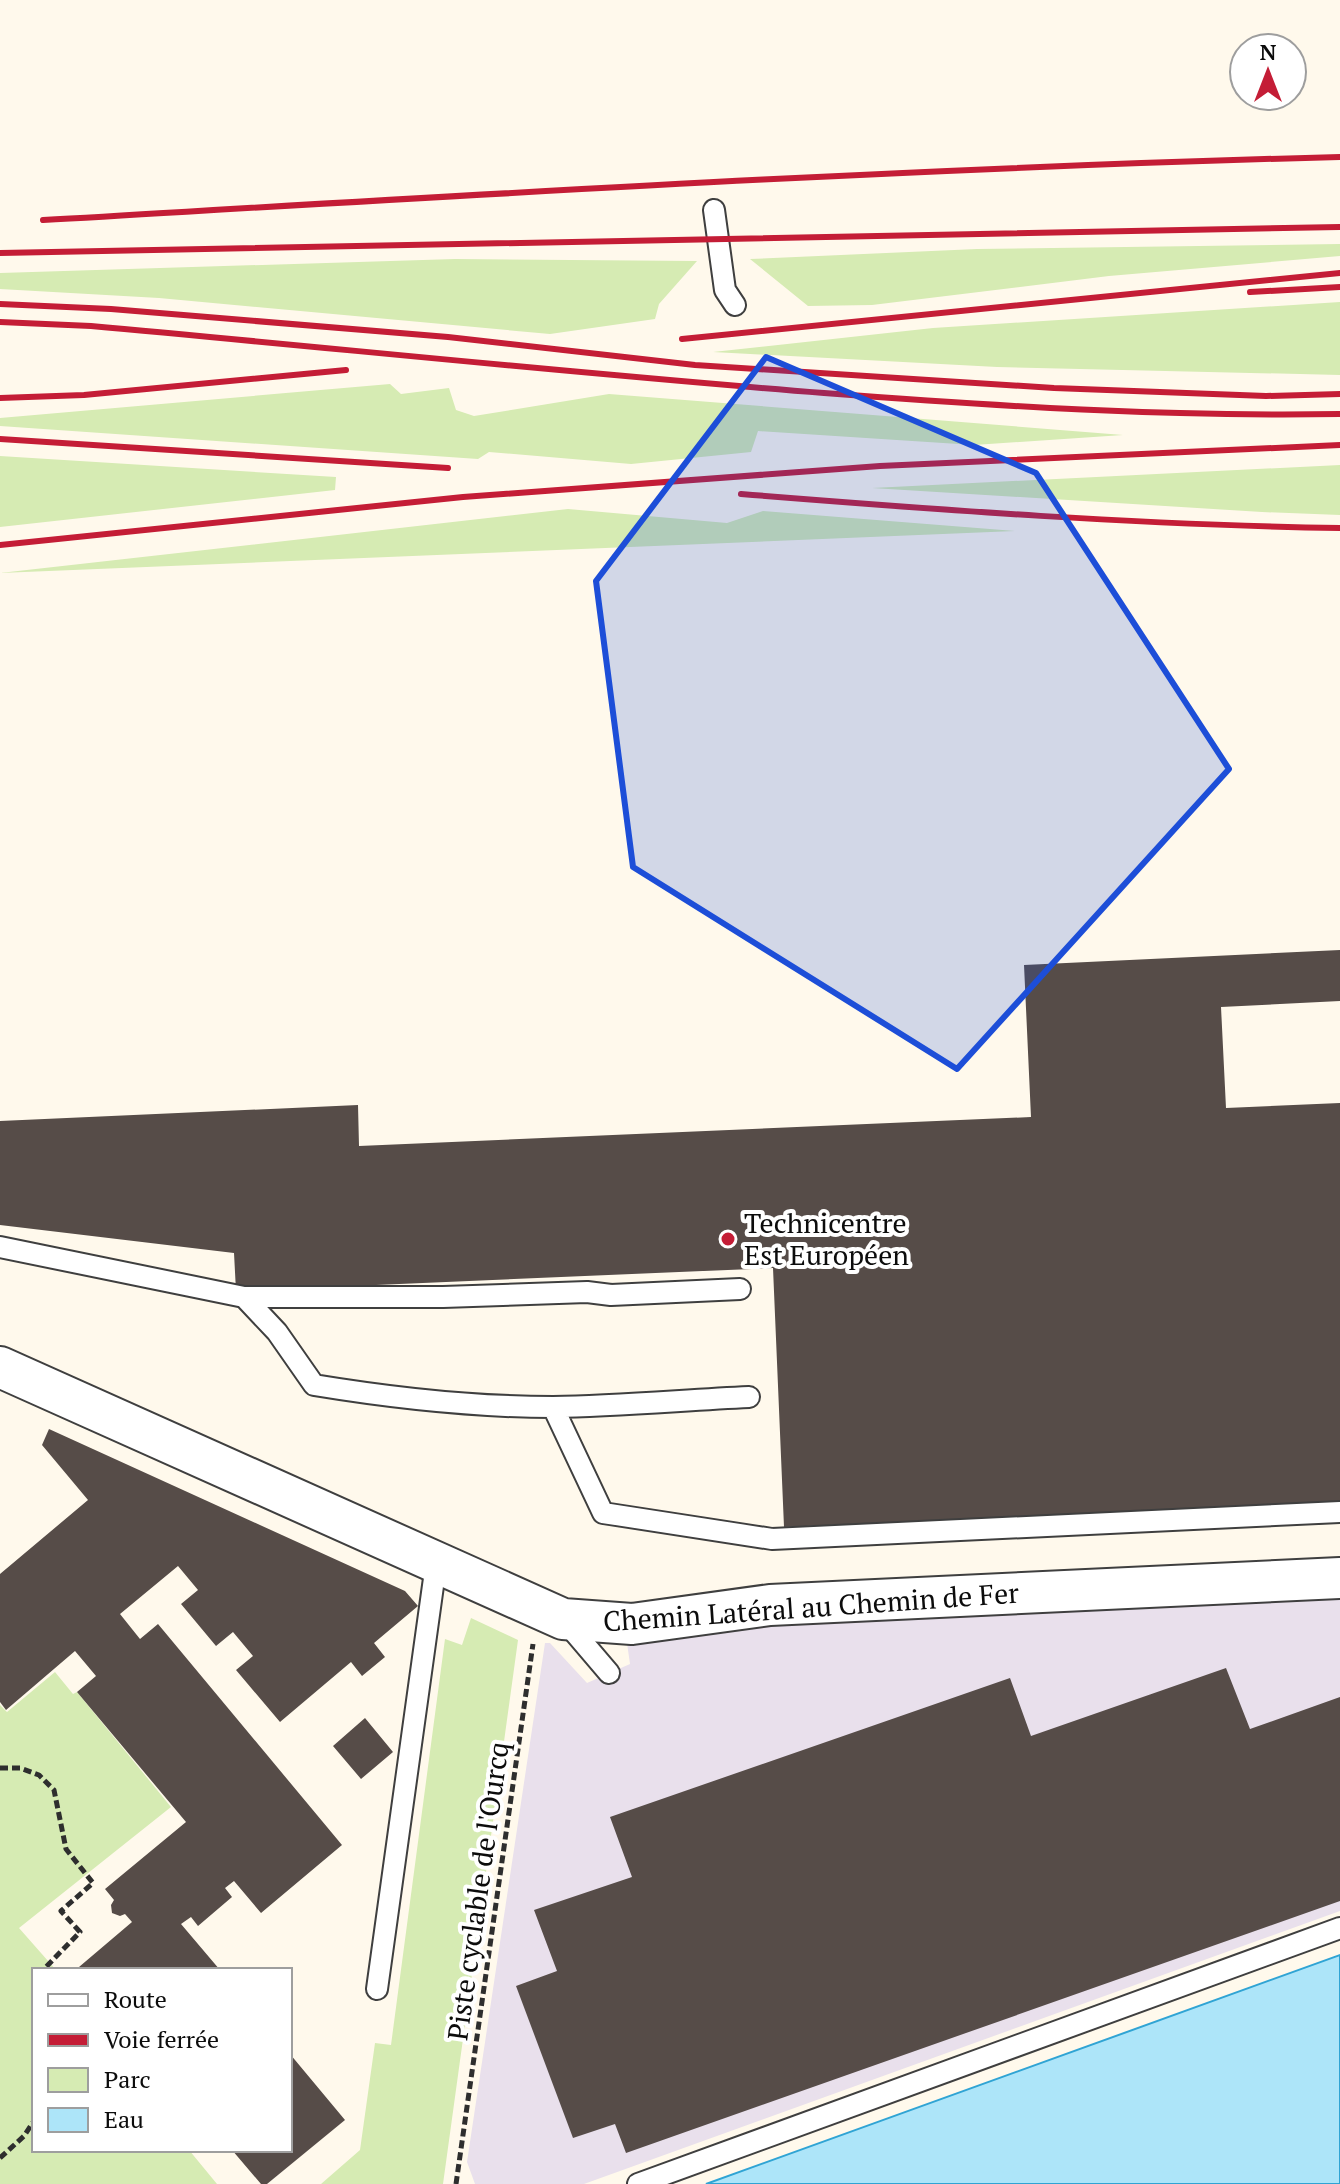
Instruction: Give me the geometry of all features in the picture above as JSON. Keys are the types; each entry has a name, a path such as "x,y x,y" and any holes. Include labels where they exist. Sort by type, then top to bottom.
{"street":[{"name":"Chemin Latéral au Chemin de Fer","path":"0,1367 563,1619 632,1624 770,1605 1340,1578"}],"lane":[{"path":"714,210 725,290 735,305"},
{"path":"0,1247 244,1297 443,1297 587,1292 611,1295 740,1289"},
{"path":"244,1297 277,1332 314,1385 387,1397 553,1407 749,1397"},
{"path":"553,1407 603,1513 772,1539 1340,1512"},
{"path":"377,1989 436,1564"},
{"path":"563,1619 609,1673"},
{"path":"638,2184 1340,1928"}],"path":[{"name":"Piste cyclable de l'Ourcq","path":"456,2184 534,1637 563,1619"},
{"path":"0,1768 20,1768 39,1775 54,1790 66,1849 93,1883 61,1911 80,1932 45,1968"},
{"path":"0,2158 9,2153 32,2124"}],"highlighted area":[{"path":"766,357 1036,473 1229,769 957,1069 633,867 596,581"}],"shaded area":[{"path":"1340,1591 1340,1911 584,2184 475,2184 467,2162 545,1643 550,1643 587,1683 630,1664 627,1643 761,1620"}],"green space":[{"path":"1340,244 1340,256 1109,276 872,305 808,306 750,259 977,249"},
{"path":"455,259 697,261 659,304 655,319 550,334 159,298 0,289 0,273"},
{"path":"1340,302 1340,375 997,367 713,352 933,328"},
{"path":"390,384 401,394 449,388 456,410 474,416 609,394 1123,435 974,445 758,431 751,452 631,464 489,452 478,459 0,426 0,418"},
{"path":"0,456 336,477 335,490 0,527"},
{"path":"1340,465 1340,515 872,488"},
{"path":"568,509 727,523 763,511 1015,531 0,573"},
{"path":"471,1618 518,1640 443,2184 321,2184 360,2150 375,2043 391,2045 445,1639 462,1645"},
{"path":"55,1672 73,1694 77,1692 171,1807 19,1928 54,1968 32,1968 32,2152 191,2152 217,2184 0,2184 0,1705 7,1712"}],"water":[{"path":"1340,1955 1340,2184 706,2184"}],"building":[{"name":"Technicentre Est Européen","path":"1340,950 1340,1001 1221,1007 1226,1108 1340,1103 1340,1502 784,1527 773,1268 236,1291 234,1253 0,1225 0,1121 358,1105 359,1146 1031,1117 1024,965"},
{"path":"49,1429 405,1591 418,1606 374,1643 385,1657 362,1676 351,1662 280,1722 236,1670 253,1656 233,1632 216,1646 181,1604 198,1590 178,1566 120,1614 140,1639 158,1624 342,1845 261,1913 234,1881 225,1888 232,1897 198,1926 191,1917 181,1924 218,1968 79,1967 132,1922 125,1914 112,1913 114,1900 105,1889 186,1822 77,1692 96,1676 75,1651 6,1710 0,1702 0,1574 88,1500 42,1445"},
{"path":"1226,1668 1250,1729 1340,1697 1340,1901 626,2153 615,2124 573,2138 516,1986 557,1971 534,1910 632,1877 610,1817 1010,1678 1031,1736"},
{"path":"365,1718 393,1752 361,1779 333,1746"},
{"path":"292,2056 345,2120 267,2184 261,2184 234,2152 292,2152"}],"railway":[{"path":"43,220 853,175 1340,157"},
{"path":"0,253 1340,227"},
{"path":"682,339 1340,273"},
{"path":"1250,292 1340,287"},
{"path":"0,304 111,309 448,337 695,365 1054,388 1266,396 1340,394"},
{"path":"0,322 91,326 641,378 953,402 1146,412 1340,414"},
{"path":"0,398 84,395 346,370"},
{"path":"0,439 448,468"},
{"path":"0,545 463,497 880,466 1340,445"},
{"path":"741,494 1115,520 1340,528"}],"place":[{"name":"Technicentre Est Européen","path":"728,1239"}]}
